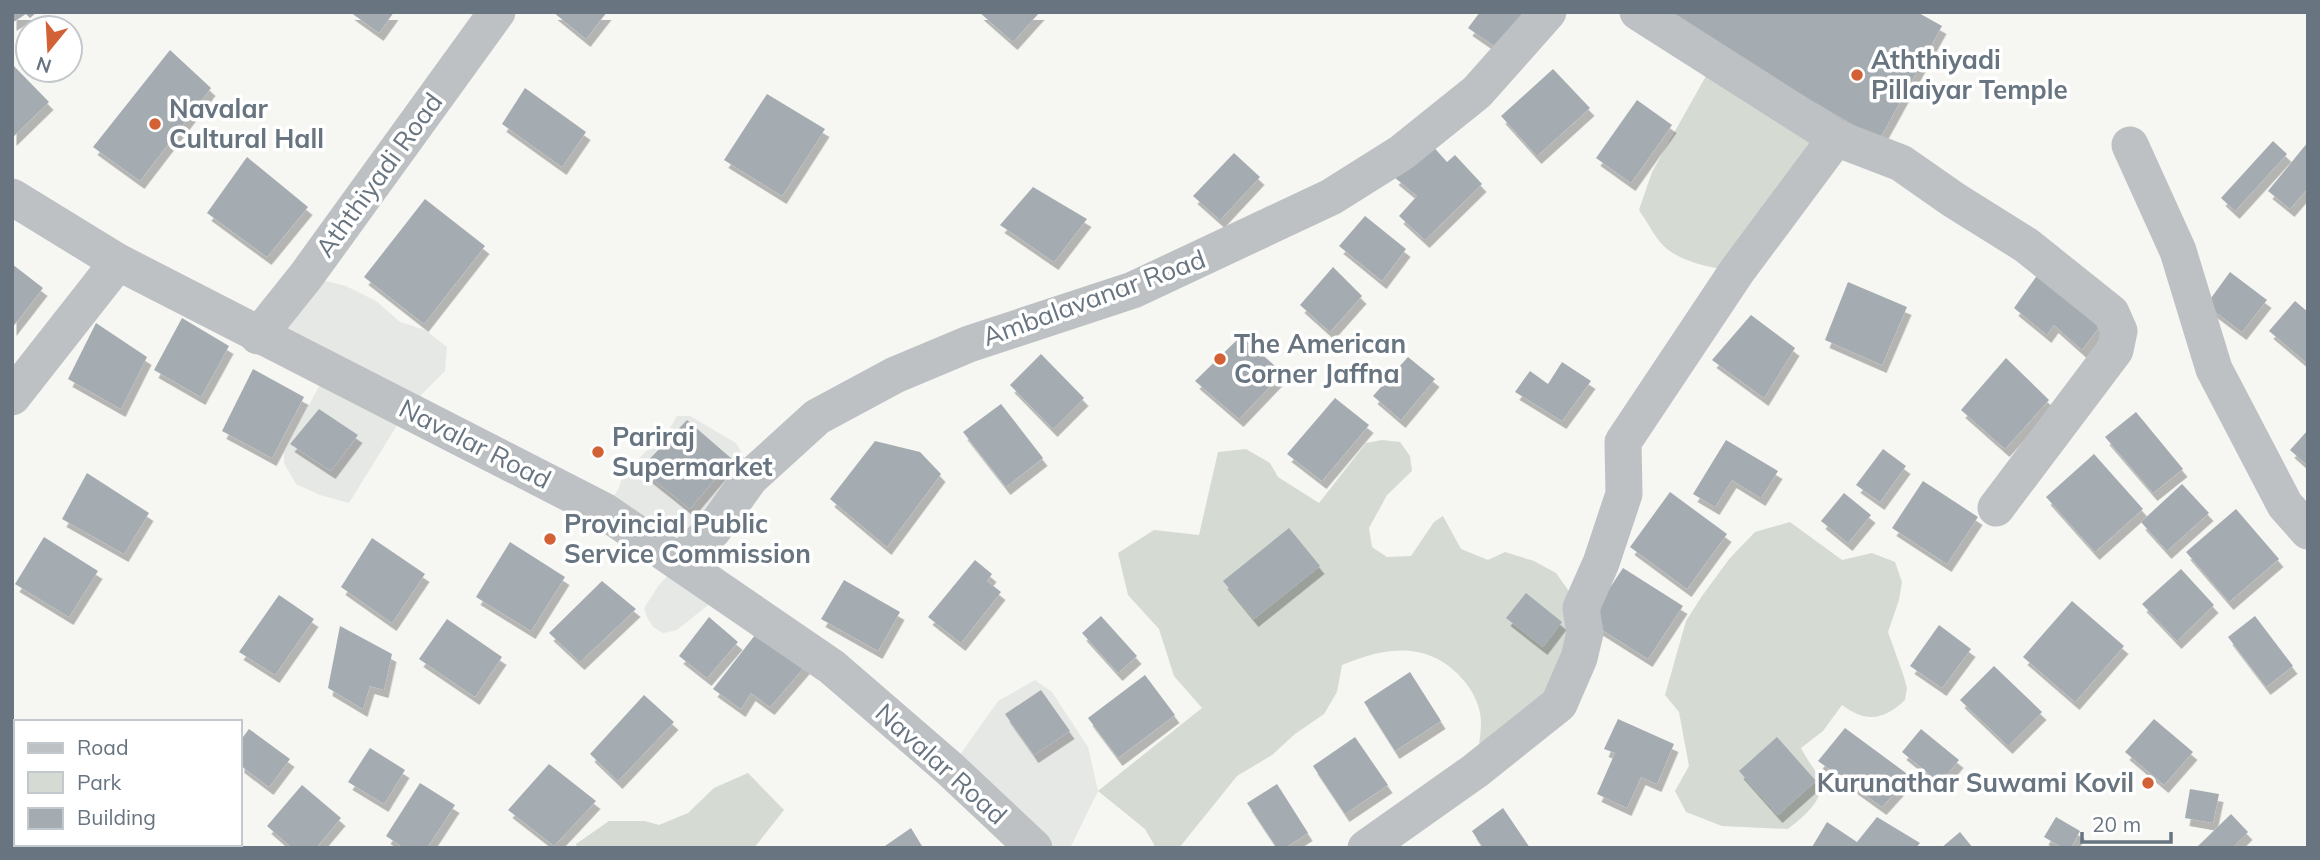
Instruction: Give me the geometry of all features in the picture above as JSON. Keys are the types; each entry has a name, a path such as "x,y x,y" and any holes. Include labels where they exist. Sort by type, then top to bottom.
{"street":[{"name":"Aththiyadi Road","path":"258,336 306,276 497,12"},
{"name":"Ambalavanar Road","path":"679,562 713,530 750,478 817,417 895,374 969,344 1133,290 1331,197 1401,153 1477,92 1548,12"},
{"path":"1638,12 1836,138 1901,163 2026,245 2111,313 2119,331 2115,351 1996,508"},
{"path":"1366,848 1475,771 1559,705 1579,658 1585,634 1581,608 1601,563 1625,494 1623,442 1737,271 1836,138"},
{"path":"2130,145 2178,251 2214,369 2285,505 2308,531"},
{"name":"Navalar Road","path":"12,197 118,262 604,511 832,667 950,769 1034,848"},
{"path":"12,397 118,262"}],"shaded area":[{"path":"306,276 346,286 376,301 400,322 425,330 447,347 445,371 407,409 349,503 320,495 296,484 284,463 284,453 327,371 258,336"},
{"path":"677,416 690,416 736,443 744,457 750,478 679,562 604,511 619,488 623,474 670,428"},
{"path":"681,562 724,592 677,630 663,633 653,627 644,608 659,585"},
{"path":"1035,680 1052,692 1088,747 1098,791 1070,848 1034,848 950,769 998,701"}],"green space":[{"path":"1715,60 1836,138 1737,271 1707,266 1676,255 1660,242 1639,210 1652,172"},
{"path":"1382,440 1400,442 1410,456 1412,471 1387,495 1369,528 1372,547 1387,557 1411,556 1434,522 1443,516 1461,549 1488,560 1505,552 1534,561 1556,573 1581,608 1579,658 1475,771 1480,711 1471,691 1452,668 1423,653 1408,651 1375,654 1342,665 1337,692 1324,714 1295,734 1272,755 1237,776 1179,848 1156,848 1145,829 1098,791 1202,708 1174,676 1159,629 1128,595 1118,553 1154,530 1199,535 1218,452 1246,449 1270,463 1278,477 1319,503 1366,443"},
{"path":"1790,522 1842,560 1872,553 1895,562 1902,582 1888,632 1907,688 1905,700 1890,712 1875,717 1859,715 1842,705 1823,731 1801,748 1817,774 1820,790 1815,803 1788,829 1722,826 1686,812 1675,791 1689,766 1679,712 1665,695 1686,621 1702,596 1730,558 1755,532"},
{"path":"748,773 784,810 754,848 577,848 576,844 609,821 645,821 659,825 688,813 714,788"}],"building":[{"path":"12,12 37,12 14,14 12,23"},
{"path":"350,12 394,12 379,33"},
{"path":"553,12 607,12 586,39"},
{"path":"979,12 1040,12 1013,42"},
{"path":"1480,12 1524,12 1497,48 1468,28"},
{"path":"1660,12 1917,12 1942,26 1879,140"},
{"path":"170,50 211,88 140,181 93,147"},
{"path":"12,64 14,84 31,84 49,102 12,138"},
{"path":"1553,69 1590,108 1537,156 1501,116"},
{"path":"525,88 586,132 562,167 502,124"},
{"path":"767,94 825,129 782,196 724,160"},
{"path":"1637,100 1672,125 1631,183 1596,158"},
{"path":"2273,141 2287,154 2235,211 2221,198"},
{"path":"2308,142 2308,188 2290,209 2268,191"},
{"path":"1430,143 1447,162 1455,155 1482,184 1425,240 1399,216 1417,196 1394,177"},
{"path":"1234,153 1260,177 1220,220 1193,196"},
{"path":"247,157 308,207 267,257 207,213"},
{"path":"1033,187 1087,219 1054,262 1000,225"},
{"path":"425,199 485,246 424,324 364,277"},
{"path":"1365,216 1406,249 1382,281 1339,246"},
{"path":"12,264 43,288 12,328"},
{"path":"1333,267 1362,296 1330,332 1300,305"},
{"path":"2041,270 2103,322 2082,350 2054,325 2047,335 2014,308"},
{"path":"2230,272 2267,300 2242,332 2206,305"},
{"path":"1848,282 1907,307 1882,365 1825,340"},
{"path":"2295,301 2308,312 2308,364 2269,331"},
{"path":"1751,315 1795,348 1764,398 1712,360"},
{"path":"182,318 229,346 201,397 154,370"},
{"path":"96,323 147,357 121,409 68,379"},
{"path":"1241,336 1283,373 1239,419 1195,381"},
{"path":"1041,354 1084,398 1053,429 1010,385"},
{"path":"1408,357 1435,379 1401,420 1373,396"},
{"path":"2006,358 2049,400 2005,449 1961,410"},
{"path":"1562,362 1591,381 1562,421 1515,392 1530,371 1548,384"},
{"path":"253,369 304,397 272,458 222,431"},
{"path":"1335,398 1369,425 1322,481 1287,454"},
{"path":"1001,404 1043,458 1006,487 963,432"},
{"path":"319,409 358,435 331,471 290,444"},
{"path":"2136,412 2183,469 2153,493 2105,437"},
{"path":"687,420 732,459 690,509 640,469"},
{"path":"2308,430 2308,466 2290,450"},
{"path":"1726,440 1778,471 1761,498 1732,480 1715,507 1693,494"},
{"path":"875,441 920,452 941,474 887,547 830,499"},
{"path":"1883,449 1906,466 1880,502 1856,485"},
{"path":"2094,454 2143,509 2095,552 2046,497"},
{"path":"87,473 149,513 124,554 62,519"},
{"path":"1923,481 1978,517 1947,564 1892,528"},
{"path":"2182,484 2209,513 2167,551 2141,522"},
{"path":"1670,492 1727,534 1687,589 1630,547"},
{"path":"1844,493 1871,515 1848,543 1821,521"},
{"path":"2236,509 2279,559 2229,602 2186,552"},
{"path":"1289,528 1320,566 1254,619 1223,581"},
{"path":"44,537 98,571 69,617 15,584"},
{"path":"372,538 425,574 392,623 341,587"},
{"path":"510,542 565,577 531,631 476,597"},
{"path":"975,560 992,574 987,581 1001,592 961,643 928,617"},
{"path":"1623,568 1683,606 1648,659 1588,621"},
{"path":"2181,569 2214,605 2177,641 2142,604"},
{"path":"844,580 900,612 878,651 821,619"},
{"path":"602,581 636,609 580,662 549,633"},
{"path":"1526,593 1562,622 1543,647 1506,618"},
{"path":"279,595 314,619 275,675 239,652"},
{"path":"2072,601 2124,646 2075,702 2023,657"},
{"path":"1101,616 1137,656 1118,673 1082,633"},
{"path":"2255,616 2293,666 2266,687 2228,637"},
{"path":"709,617 738,642 707,678 679,656"},
{"path":"447,619 502,657 475,697 419,659"},
{"path":"1939,625 1971,649 1942,688 1910,666"},
{"path":"340,626 392,654 384,690 370,686 363,709 328,688"},
{"path":"759,630 807,664 770,707 751,693 741,709 713,689"},
{"path":"1994,666 2042,712 2008,746 1960,700"},
{"path":"1410,672 1441,721 1395,751 1364,702"},
{"path":"1145,675 1175,715 1118,758 1088,718"},
{"path":"1041,690 1070,731 1034,755 1005,714"},
{"path":"644,695 674,722 618,781 590,754"},
{"path":"1618,719 1674,744 1657,784 1641,777 1627,808 1597,794 1615,753 1604,749"},
{"path":"2154,719 2193,752 2164,785 2125,752"},
{"path":"1845,728 1910,776 1882,807 1818,761"},
{"path":"249,729 290,759 269,787 242,767 242,738"},
{"path":"1921,729 1959,760 1940,783 1902,752"},
{"path":"1355,737 1388,785 1345,814 1313,766"},
{"path":"1777,737 1816,781 1778,815 1739,771"},
{"path":"370,748 405,770 384,804 348,782"},
{"path":"549,764 596,801 554,846 508,810"},
{"path":"420,783 455,805 427,848 404,848 386,836"},
{"path":"1277,784 1308,833 1285,848 1277,848 1247,803"},
{"path":"302,785 341,818 316,848 292,848 267,826"},
{"path":"2190,789 2219,794 2213,823 2185,818"},
{"path":"1503,808 1530,848 1483,848 1472,831"},
{"path":"2231,814 2248,832 2232,848 2196,848"},
{"path":"1877,817 1920,843 1916,848 1812,847 1827,822 1857,842"},
{"path":"2056,817 2080,831 2071,848 2063,848 2044,837"},
{"path":"14,818 14,846 64,846 63,848 12,848"},
{"path":"911,828 923,848 882,848"},
{"path":"1960,832 1973,848 1941,848"}],"place":[{"name":"Aththiyadi Pillaiyar Temple","path":"1857,75"},
{"name":"Navalar Cultural Hall","path":"155,124"},
{"name":"The American Corner Jaffna","path":"1220,359"},
{"name":"Pariraj Supermarket","path":"598,452"},
{"name":"Provincial Public Service Commission","path":"550,539"},
{"name":"Kurunathar Suwami Kovil","path":"2148,783"}]}
